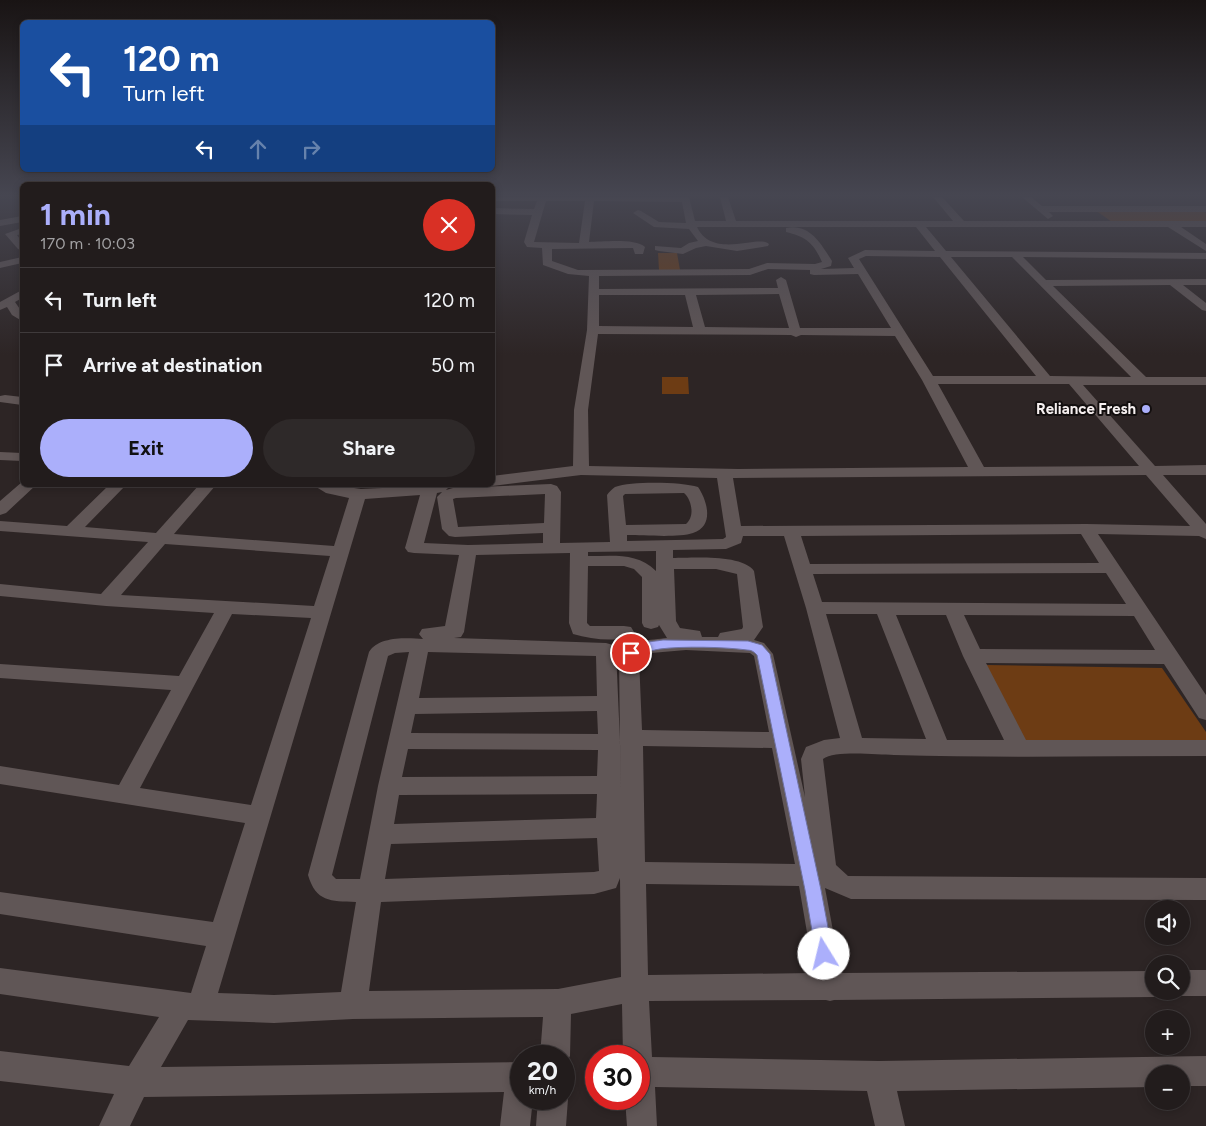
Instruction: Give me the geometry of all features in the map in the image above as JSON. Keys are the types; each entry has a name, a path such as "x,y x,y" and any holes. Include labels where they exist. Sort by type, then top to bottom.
{"street":[{"path":"547,250 546,261 549,264 573,272 594,273 750,272 767,266 815,267 827,264 819,250"},
{"path":"671,250 685,250"},
{"path":"732,250 744,250"},
{"path":"938,250 1046,380"},
{"path":"978,471 929,380 853,258 858,255 941,253 1206,256"},
{"path":"1014,254 1143,381"},
{"path":"0,265 20,260"},
{"path":"796,333 779,276 782,273 860,271"},
{"path":"581,470 581,410 592,330 595,292 594,273"},
{"path":"1172,282 1206,308"},
{"path":"1044,284 1206,282"},
{"path":"595,292 784,292"},
{"path":"690,292 700,332"},
{"path":"14,299 20,312"},
{"path":"592,330 796,333 900,332"},
{"path":"929,380 1206,381"},
{"path":"1072,380 1205,532"},
{"path":"5,399 20,401"},
{"path":"1,456 20,457"},
{"path":"495,481 581,470 724,473 1206,470"},
{"path":"664,555 726,544 735,539 724,473"},
{"path":"0,510 26,487"},
{"path":"71,532 116,487"},
{"path":"106,600 206,487"},
{"path":"324,487 335,493 358,495 446,487"},
{"path":"579,554 619,538 696,527 700,519 698,499 692,490 684,488 627,488 619,491 615,495 619,538"},
{"path":"430,489 414,548 468,550 550,548 640,565 651,576 651,623"},
{"path":"550,548 552,528 553,492 551,489 448,494 446,497 450,529 455,532 552,528"},
{"path":"114,1126 136,1082 190,1006 222,935 358,495"},
{"path":"0,526 341,552"},
{"path":"735,531 1086,529 1205,532"},
{"path":"1086,529 1206,712"},
{"path":"791,532 815,608 853,746"},
{"path":"619,538 664,555 734,565 745,571 753,619 753,627 748,635 734,638 672,633 667,622 664,555"},
{"path":"411,640 606,650 610,877 601,882 370,892 332,890 323,884 320,875 378,652 411,640 454,632 468,550"},
{"path":"579,554 578,623 580,629 590,632 624,632"},
{"path":"803,569 1111,568"},
{"path":"0,590 106,600 322,613"},
{"path":"125,795 226,608"},
{"path":"815,608 1138,610"},
{"path":"884,608 940,748"},
{"path":"952,608 973,656 1019,748"},
{"path":"353,1005 380,834 408,706 411,640"},
{"path":"637,1045 634,988 632,738 629,655 642,648 663,644 748,646 758,648 763,654 810,875 830,988"},
{"path":"973,656 1169,657"},
{"path":"0,671 184,684"},
{"path":"408,706 607,703"},
{"path":"632,738 782,740"},
{"path":"399,741 609,742"},
{"path":"1206,748 940,748 853,746 824,748 814,754 812,759 824,865 829,878 839,885 851,888 1206,889"},
{"path":"0,775 259,816"},
{"path":"389,786 609,785"},
{"path":"380,834 608,828"},
{"path":"633,873 810,875"},
{"path":"0,903 188,932 222,935"},
{"path":"0,981 190,1006 274,1010 353,1005 558,1003 634,988 1145,984"},
{"path":"1190,984 1206,983"},
{"path":"556,1045 558,1003"},
{"path":"0,1066 136,1082 510,1077"},
{"path":"650,1072 879,1076 1206,1071"},
{"path":"879,1076 890,1126"},
{"path":"515,1126 517,1110"},
{"path":"551,1126 552,1110"},
{"path":"641,1110 642,1126"}],"shaded area":[{"path":"658,253 677,253 680,270 659,270"},
{"path":"662,377 688,377 689,394 662,394"},
{"path":"986,665 1162,668 1206,732 1206,741 1023,740"}],"place":[{"name":"Reliance Fresh","path":"1146,409"}],"route":[{"path":"631,653 642,648 663,644 687,644 748,646 758,648 763,654 813,890 824,954"}]}
